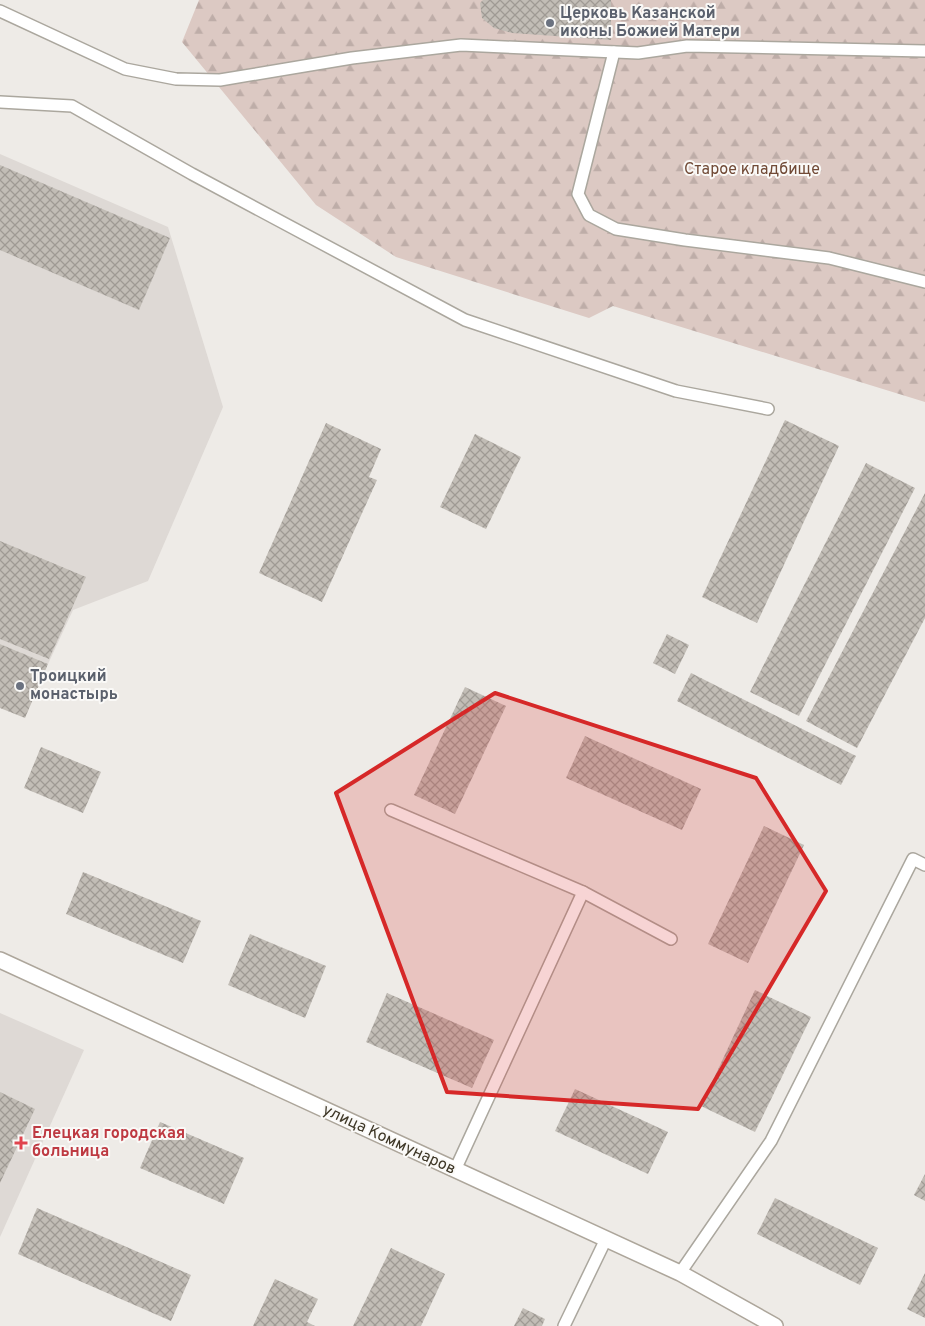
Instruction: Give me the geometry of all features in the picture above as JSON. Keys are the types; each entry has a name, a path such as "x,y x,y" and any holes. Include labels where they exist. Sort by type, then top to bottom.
{"main road":[{"name":"улица Коммунаров","path":"0,960 680,1273 775,1326"}],"lane":[{"path":"0,11 125,69 176,79 220,80 352,58 461,45 638,53 687,46 925,51"},
{"path":"614,52 578,194 589,215 616,228 685,240 829,258 925,282"},
{"path":"0,102 72,106 192,174 465,320 676,390 768,409"},
{"path":"391,810 583,892 671,939"},
{"path":"680,1273 771,1141 913,859 925,865"},
{"path":"455,1170 583,892"},
{"path":"564,1326 606,1239"}],"highlighted area":[{"path":"495,693 756,778 826,891 698,1109 447,1092 336,793"}],"shaded area":[{"path":"0,154 168,227 223,407 148,581 73,610 48,664 0,644"},
{"name":"Елецкая городская больница","path":"0,1013 84,1050 0,1237"}],"green space":[{"name":"Старое кладбище","path":"199,0 925,0 925,402 613,306 589,318 396,257 316,205 182,42"}],"building":[{"name":"Церковь Казанской иконы Божией Матери","path":"483,0 611,0 611,40 512,33 494,28 482,18 480,3"},
{"path":"0,165 170,238 139,310 0,250"},
{"path":"785,420 839,446 757,623 702,597"},
{"path":"326,423 381,449 369,477 377,480 322,602 259,573"},
{"path":"475,434 521,457 486,529 440,507"},
{"path":"866,463 915,488 799,716 750,692"},
{"path":"925,493 925,618 857,748 806,721"},
{"path":"0,541 86,577 49,659 0,639"},
{"path":"667,634 689,645 675,674 653,663"},
{"name":"Троицкий монастырь","path":"0,644 48,664 25,718 0,708"},
{"path":"691,673 856,756 841,785 677,701"},
{"path":"465,687 506,706 455,814 414,795"},
{"path":"585,736 701,789 682,830 566,778"},
{"path":"41,747 101,772 83,813 24,788"},
{"path":"764,826 804,845 748,963 708,944"},
{"path":"83,872 201,921 183,963 66,914"},
{"path":"250,934 326,966 305,1018 228,985"},
{"path":"755,990 811,1017 755,1132 701,1106"},
{"path":"387,993 494,1040 472,1088 366,1042"},
{"path":"575,1089 668,1132 648,1174 555,1131"},
{"path":"0,1092 35,1109 0,1183"},
{"path":"160,1122 244,1158 224,1204 140,1168"},
{"path":"925,1174 925,1201 914,1195"},
{"path":"775,1198 878,1248 860,1285 757,1234"},
{"path":"37,1208 191,1275 171,1321 18,1254"},
{"path":"391,1248 445,1274 421,1326 353,1326"},
{"path":"925,1273 925,1318 907,1309"},
{"path":"275,1279 318,1299 307,1322 315,1326 253,1326"},
{"path":"523,1308 545,1319 542,1326 514,1326"}],"place":[{"name":"Церковь Казанской иконы Божией Матери","path":"550,23"},
{"name":"Троицкий монастырь","path":"20,686"},
{"name":"Елецкая городская больница","path":"21,1143"}]}
